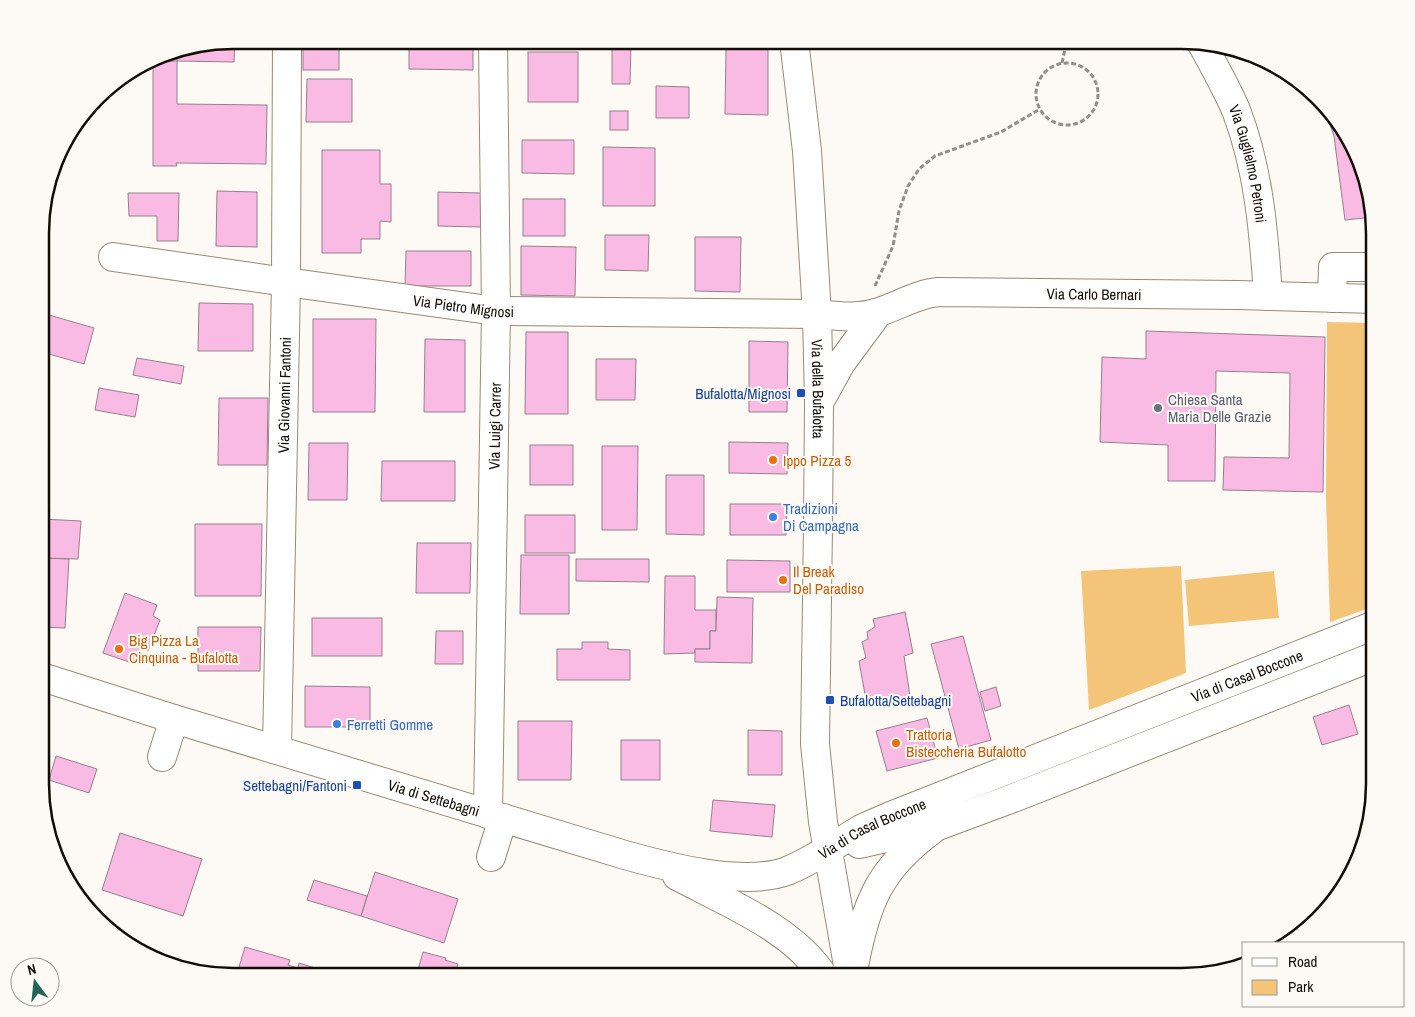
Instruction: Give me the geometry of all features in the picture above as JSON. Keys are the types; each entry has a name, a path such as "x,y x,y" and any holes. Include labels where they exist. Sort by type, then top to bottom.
{"street":[{"name":"Via Giovanni Fantoni","path":"277,750 286,282 287,49"},
{"name":"Via Luigi Carrer","path":"491,857 496,816 494,49"},
{"name":"Via della Bufalotta","path":"795,49 807,151 817,314 819,402 815,744 818,793 849,968"},
{"name":"Via Guglielmo Petroni","path":"1205,50 1236,110 1246,140 1258,195 1268,296"},
{"name":"Via Pietro Mignosi","path":"113,257 496,310 817,314"},
{"path":"1332,298 1333,267 1366,267"},
{"name":"Via Carlo Bernari","path":"817,314 856,317 878,313 906,301 938,292 1366,299"},
{"path":"819,402 841,363 878,313"},
{"name":"Via di Casal Boccone","path":"828,851 862,829 892,815 1366,629"},
{"name":"Via di Casal Boccone","path":"828,851 938,826 1366,660"},
{"name":"Via di Settebagni","path":"49,679 174,719 654,863 718,875 762,876 786,871 828,851"},
{"path":"162,757 174,719"},
{"path":"853,968 865,917 876,892 896,860 913,844 938,826"},
{"path":"654,863 764,922 784,935 808,955 817,968"}],"path":[{"path":"1062,63 1065,49"},
{"path":"1073,62 1083,66 1097,81 1098,102 1093,112 1086,119 1076,124 1056,123 1040,109 1036,100 1039,80 1053,66 1073,62"},
{"path":"878,313 872,299 873,291 893,246 899,211 908,186 919,169 935,156 1001,132 1040,109"}],"green space":[{"path":"1327,322 1366,323 1366,609 1330,622 1326,496"},
{"path":"1181,566 1186,673 1089,710 1081,571"},
{"path":"1274,571 1279,618 1189,626 1185,580"}],"building":[{"path":"235,49 234,62 177,61 177,58 197,52"},
{"path":"303,49 339,49 339,70 303,70"},
{"path":"409,49 473,49 473,70 409,69"},
{"path":"612,49 631,49 630,84 612,84"},
{"path":"726,49 768,49 768,115 725,114"},
{"path":"528,52 578,52 578,102 528,102"},
{"path":"168,61 177,61 177,104 267,105 266,164 176,163 177,166 153,166 153,67"},
{"path":"307,79 352,79 352,122 306,122"},
{"path":"656,86 689,87 689,118 656,118"},
{"path":"610,111 628,111 628,130 610,130"},
{"path":"1329,122 1342,141 1352,162 1363,197 1366,218 1345,220 1334,136"},
{"path":"522,140 574,140 574,174 522,173"},
{"path":"603,147 655,148 655,206 603,206"},
{"path":"322,150 380,150 380,184 391,184 391,222 380,221 380,239 361,239 361,253 322,253"},
{"path":"217,191 257,192 257,247 216,246"},
{"path":"438,192 482,193 481,227 438,226"},
{"path":"128,193 179,193 178,241 157,241 157,216 129,216"},
{"path":"523,199 565,199 565,236 523,236"},
{"path":"605,235 649,235 648,271 605,270"},
{"path":"695,237 741,237 740,292 695,291"},
{"path":"521,246 576,247 575,296 521,295"},
{"path":"406,251 471,251 471,286 405,286"},
{"path":"199,303 253,304 253,351 198,351"},
{"path":"49,315 94,328 84,364 49,354"},
{"path":"313,319 376,319 375,412 313,412"},
{"name":"Chiesa Santa Maria Delle Grazie","path":"1146,331 1325,337 1323,492 1223,490 1224,457 1289,458 1290,373 1216,371 1215,481 1168,481 1168,445 1100,442 1102,357 1146,359"},
{"path":"526,332 568,332 568,414 525,414"},
{"path":"425,339 465,340 465,412 424,412"},
{"path":"749,341 788,342 787,412 749,412"},
{"path":"137,358 184,366 181,384 133,375"},
{"path":"596,359 636,359 635,400 596,400"},
{"path":"99,388 139,395 135,417 95,410"},
{"path":"219,398 268,398 267,465 218,465"},
{"path":"729,442 788,443 787,474 729,473"},
{"path":"309,443 348,443 347,500 308,500"},
{"path":"530,445 573,445 573,485 530,485"},
{"path":"602,446 638,446 637,530 602,530"},
{"path":"382,461 455,461 455,501 381,501"},
{"path":"666,475 704,475 704,535 666,534"},
{"path":"730,504 787,504 786,535 730,535"},
{"path":"525,515 575,515 575,553 525,553"},
{"path":"49,519 81,521 78,559 49,558"},
{"path":"195,524 262,524 261,596 195,596"},
{"path":"417,543 471,543 470,593 416,593"},
{"path":"521,555 569,555 569,614 520,614"},
{"path":"49,558 69,559 65,628 49,627"},
{"path":"576,559 649,559 649,582 576,581"},
{"path":"727,560 790,561 790,592 727,592"},
{"path":"665,576 695,576 695,610 716,610 716,631 710,631 710,649 695,649 695,653 664,654"},
{"path":"125,593 157,605 153,616 160,620 148,651 141,649 135,664 103,653"},
{"path":"717,597 753,598 752,663 695,662 695,649 710,649 710,631 716,631"},
{"path":"905,612 913,653 904,656 910,696 867,706 859,661 866,658 862,642 868,639 867,632 875,627 873,619"},
{"path":"312,618 382,618 382,656 312,656"},
{"path":"198,627 261,627 260,671 198,671"},
{"path":"436,631 463,631 463,664 435,664"},
{"path":"963,636 991,740 959,749 931,644"},
{"path":"582,642 608,642 608,649 630,650 630,680 557,680 557,649 582,649"},
{"path":"305,686 370,687 370,727 305,727"},
{"path":"996,687 1001,706 985,711 980,692"},
{"path":"1349,705 1358,734 1322,745 1313,717"},
{"path":"927,718 938,758 887,771 876,731"},
{"path":"518,721 572,721 571,780 518,780"},
{"path":"748,730 782,731 782,775 748,775"},
{"path":"621,740 660,740 660,780 621,780"},
{"path":"56,756 97,769 89,793 49,780"},
{"path":"713,800 775,805 772,837 710,831"},
{"path":"120,833 202,859 183,916 102,890"},
{"path":"375,872 458,899 444,943 361,916"},
{"path":"314,880 367,896 361,916 307,900"},
{"path":"245,947 290,960 288,965 298,968 239,968"},
{"path":"423,952 446,958 445,960 458,964 457,968 419,968"},
{"path":"299,963 315,968 298,968"}],"place":[{"name":"Bufalotta/Mignosi","path":"801,393"},
{"name":"Chiesa Santa Maria Delle Grazie","path":"1158,408"},
{"name":"Ippo Pizza 5","path":"773,460"},
{"name":"Tradizioni Di Campagna","path":"773,517"},
{"name":"Il Break Del Paradiso","path":"783,580"},
{"name":"Big Pizza La Cinquina - Bufalotta","path":"119,649"},
{"name":"Bufalotta/Settebagni","path":"830,700"},
{"name":"Ferretti Gomme","path":"337,724"},
{"name":"Trattoria Bisteccheria Bufalotto","path":"896,743"},
{"name":"Settebagni/Fantoni","path":"357,785"}]}
